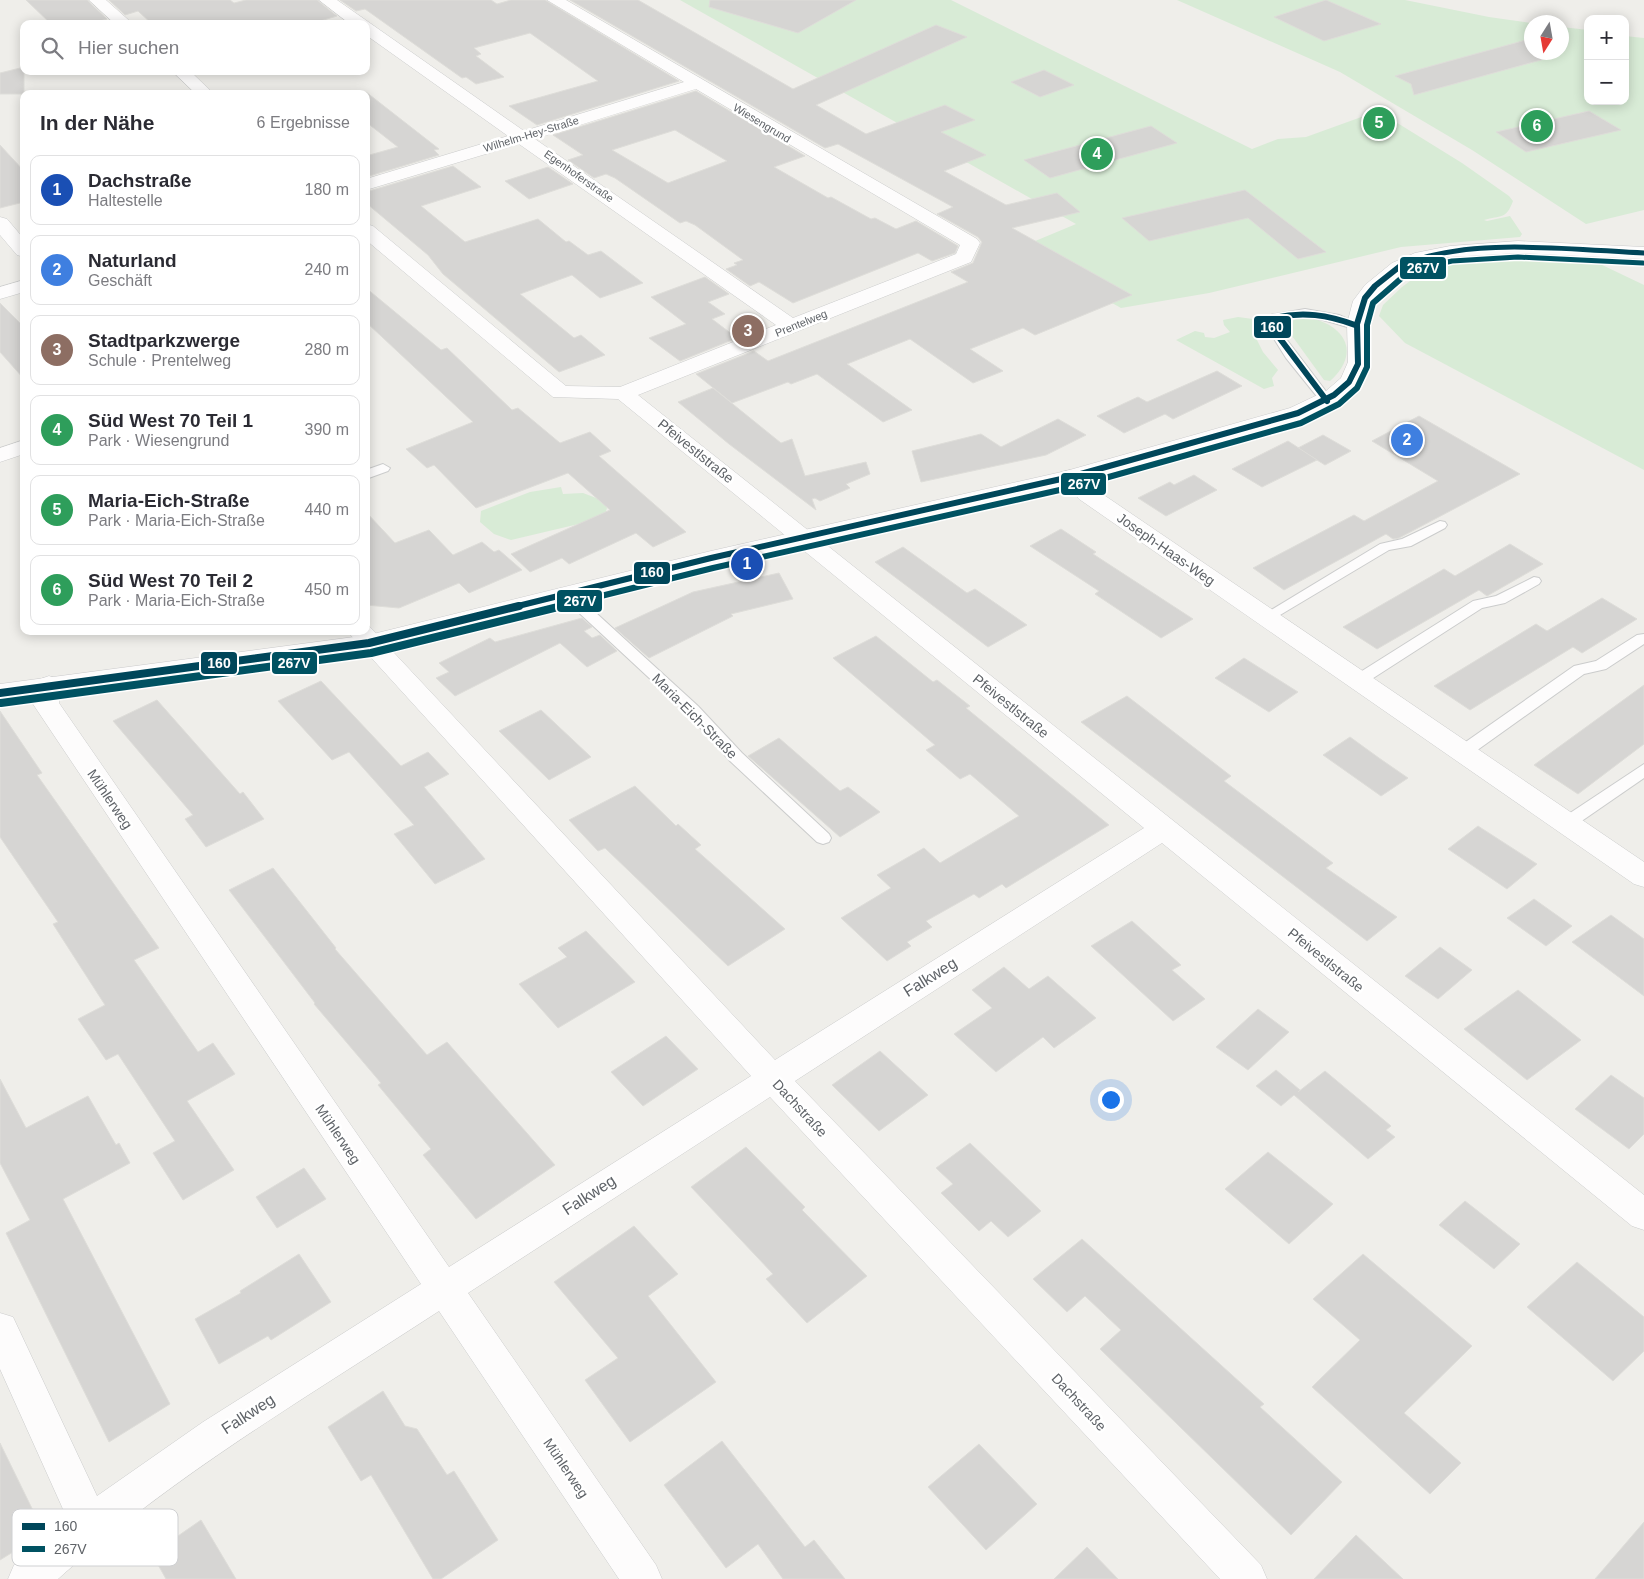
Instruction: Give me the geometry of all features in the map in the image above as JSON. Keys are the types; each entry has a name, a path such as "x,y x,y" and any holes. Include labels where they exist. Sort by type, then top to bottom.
{"street":[{"path":"97,0 120,20"},
{"path":"327,0 355,20"},
{"name":"Wiesengrund","path":"555,0 970,243"},
{"name":"Egenhoferstraße","path":"370,31 791,326"},
{"path":"185,75 201,90"},
{"name":"Wilhelm-Hey-Straße","path":"370,184 696,84"},
{"path":"0,223 20,246"},
{"path":"370,233 561,392 623,393"},
{"name":"Prentelweg","path":"623,393 964,258 970,243"},
{"path":"0,693 364,637 567,594 802,537 1070,477 1298,413 1327,401 1345,386 1358,364 1355,325 1364,298 1374,287 1399,267 1442,254 1519,247 1564,247 1644,253"},
{"path":"0,293 20,287"},
{"name":"Pfeivestlstraße","path":"623,393 1644,1215"},
{"path":"0,455 20,448"},
{"name":"Joseph-Haas-Weg","path":"1070,477 1086,494 1644,876"},
{"name":"Dachstraße","path":"364,637 772,1078 1247,1579"},
{"name":"Mühlerweg","path":"49,685 46,704 642,1579"},
{"name":"Falkweg","path":"111,1509 216,1435 443,1288 1163,829"},
{"path":"4,1346 83,1509"},
{"name":"Falkweg","path":"28,1579 43,1566"}],"lane":[{"path":"1327,401 1310,376 1279,340 1272,326 1274,318 1287,314 1307,312 1332,316 1355,325"},
{"path":"370,473 383,468"},
{"path":"1265,618 1385,547 1406,543 1440,525"},
{"path":"1359,680 1478,604 1500,600 1534,581"},
{"name":"Maria-Eich-Straße","path":"567,594 693,710 736,757 822,838"},
{"path":"1463,752 1579,670 1601,665 1642,638"},
{"path":"1567,823 1644,770"}],"green space":[{"path":"680,0 951,0 1252,149 1278,139 1306,137 1378,111 1462,163 1509,196 1513,201 1505,214 1484,220 1510,216 1522,234 1520,237 1401,247 1209,293 1121,308 1016,249 1076,224"},
{"path":"1177,0 1405,0 1524,22 1524,60 1569,60 1569,28 1584,30 1584,105 1629,105 1629,36 1644,38 1644,210 1586,224 1472,150 1340,72"},
{"path":"1564,256 1598,263 1644,285 1644,470 1405,343 1379,316 1383,305 1402,287 1422,272 1456,258"},
{"path":"1238,317 1253,319 1256,338 1263,352 1278,370 1272,378 1274,386 1264,389 1176,340 1195,331 1204,333 1205,337 1214,338 1230,332 1224,325 1223,320"},
{"path":"1311,318 1333,328 1341,335 1345,343 1347,352 1345,361 1330,381 1324,380 1287,329 1288,323 1296,319"},
{"path":"561,487 563,494 583,493 604,501 607,508 604,518 511,540 494,534 480,522 481,511 530,492"}],"building":[{"path":"26,0 87,0 107,19 103,20 47,20"},
{"path":"109,0 230,0 234,3 246,0 317,0 337,16 324,20 148,20 138,11 125,15"},
{"path":"340,0 491,0 497,4 511,0 545,0 679,81 537,125 509,106 598,81 530,33 474,48 481,54 476,56 504,77 476,84 466,77 462,78 365,9 356,11"},
{"path":"570,0 638,0 793,89 936,25 967,37 816,105 866,134 945,105 975,120 941,132 986,155 944,171 1006,205 1057,193 1080,212 1012,228 1132,295 1035,335 1023,328 970,349 1003,371 973,383 910,339 847,364 912,410 883,422 817,374 791,384 788,382 732,403 696,374 754,351 768,361 968,282 951,272 973,263 982,242 978,237 937,214 953,207 838,144 825,148"},
{"path":"710,0 856,0 798,33 709,7"},
{"path":"1326,0 1381,24 1324,41 1274,17"},
{"path":"1524,41 1524,60 1541,60 1414,95 1411,84 1395,76"},
{"path":"20,68 20,75 24,75 24,90 20,90 20,94 0,94 0,73"},
{"path":"1044,70 1074,85 1040,97 1011,82"},
{"path":"696,91 805,156 774,167 828,198 831,197 871,219 875,218 896,229 916,221 958,246 955,253 932,261 918,253 793,303 759,282 750,286 726,269 737,265 734,263 743,260 695,225 686,221 680,223 615,178 606,174 594,178 568,160 583,155 553,135","holes":["675,130 727,161 668,183 612,150"]},
{"path":"370,95 439,149 434,150 439,155 370,176 370,155 398,147 370,125"},
{"path":"1589,111 1621,130 1526,152 1496,132"},
{"path":"1151,126 1177,143 1050,178 1024,160"},
{"path":"0,145 20,167 20,203 0,208"},
{"path":"453,166 481,187 421,206 465,242 538,219 566,242 569,241 588,255 601,251 643,283 600,298 572,275 520,294 574,338 581,335 605,355 559,372 443,274 428,255 370,206 370,191"},
{"path":"548,167 573,184 529,199 505,181"},
{"path":"1245,190 1326,252 1298,259 1248,218 1149,241 1122,218"},
{"path":"705,277 729,294 708,302 725,314 712,319 737,338 680,361 649,338 686,324 651,297"},
{"path":"370,291 441,350 447,348 512,410 518,408 560,443 590,432 611,451 599,456 686,532 653,547 636,533 569,564 562,558 530,572 511,554 610,510 568,473 476,508 434,465 427,468 406,449 473,422 370,326"},
{"path":"0,303 20,323 20,374 0,352"},
{"path":"1217,371 1242,386 1173,419 1165,414 1124,433 1097,416 1138,397 1147,402"},
{"path":"713,388 781,443 792,439 805,476 866,462 870,474 846,484 850,488 820,501 815,498 812,499 816,510 729,444 678,402"},
{"path":"1419,416 1520,474 1399,538 1393,539 1386,534 1284,590 1253,568 1354,515 1364,521 1438,481 1372,441"},
{"path":"1058,419 1086,435 1046,455 921,482 912,451 981,434 1001,447"},
{"path":"1323,435 1351,451 1325,465 1298,448"},
{"path":"1288,441 1317,460 1262,487 1232,469"},
{"path":"1194,475 1217,490 1166,516 1138,498 1170,482 1174,485"},
{"path":"370,516 395,543 429,530 453,555 482,542 494,552 499,550 522,570 469,593 459,583 399,608 370,605"},
{"path":"1061,529 1096,552 1093,554 1193,619 1161,638 1095,594 1099,591 1030,546"},
{"path":"1510,544 1543,564 1487,596 1479,590 1377,649 1343,627 1444,569 1455,576"},
{"path":"903,547 967,593 975,589 1027,625 988,647 875,562"},
{"path":"779,573 793,599 731,614 733,616 649,658 615,628 693,592"},
{"path":"1602,598 1637,619 1582,653 1573,647 1470,710 1434,686 1536,624 1547,631"},
{"path":"582,618 592,627 584,631 592,638 600,635 617,651 587,667 560,643 455,696 436,678 449,672 439,663 490,638 495,642"},
{"path":"876,636 933,682 937,680 970,706 966,708 1109,825 1006,888 1002,884 979,898 974,894 926,921 932,927 907,942 911,946 887,961 841,918 891,888 877,875 924,848 940,863 1019,816 970,774 960,779 926,750 935,745 833,658"},
{"path":"1244,658 1298,692 1269,712 1215,678"},
{"path":"321,681 401,766 428,752 449,774 424,787 485,859 435,884 394,834 414,825 349,752 332,760 278,701"},
{"path":"1644,685 1644,744 1578,794 1534,765"},
{"path":"1127,696 1231,776 1224,781 1333,863 1326,868 1397,917 1367,941 1081,722"},
{"path":"157,700 240,794 243,792 264,819 206,847 185,819 193,815 113,721"},
{"path":"541,710 591,757 549,780 499,731"},
{"path":"0,711 42,773 37,775 159,948 134,960 198,1052 213,1043 235,1074 187,1101 234,1170 183,1200 153,1153 175,1141 118,1054 106,1060 78,1019 105,1005 53,924 58,922 0,837"},
{"path":"1350,737 1408,778 1381,796 1323,755"},
{"path":"779,738 840,791 848,787 880,812 840,837 748,756"},
{"path":"635,786 676,826 678,824 701,845 695,849 785,929 728,966 605,848 598,851 569,820"},
{"path":"1478,826 1537,864 1507,889 1448,849"},
{"path":"273,868 335,949 427,1055 447,1042 555,1165 476,1219 423,1155 431,1149 378,1085 381,1083 314,1004 229,890"},
{"path":"1534,899 1572,926 1546,946 1507,918"},
{"path":"1611,915 1644,939 1644,996 1572,942"},
{"path":"1132,921 1181,965 1172,970 1205,999 1173,1021 1091,946"},
{"path":"586,931 635,982 558,1028 519,984 567,957 558,948"},
{"path":"1440,947 1472,970 1438,999 1405,976"},
{"path":"1004,967 1029,989 1048,976 1096,1018 1054,1048 1043,1037 996,1072 954,1034 992,1008 972,990"},
{"path":"1518,990 1581,1040 1527,1080 1464,1029"},
{"path":"1258,1009 1289,1032 1248,1070 1216,1047"},
{"path":"666,1036 698,1069 643,1106 611,1072"},
{"path":"880,1051 928,1095 879,1131 832,1085"},
{"path":"1276,1070 1300,1090 1298,1092 1325,1071 1391,1126 1386,1130 1395,1137 1368,1159 1294,1095 1281,1106 1256,1086"},
{"path":"1611,1075 1644,1098 1644,1134 1629,1149 1575,1109"},
{"path":"0,1079 26,1128 88,1096 116,1145 119,1143 130,1163 63,1199 170,1404 109,1442 6,1233 30,1220 0,1163"},
{"path":"970,1143 1041,1211 1008,1237 991,1221 979,1231 941,1193 953,1184 936,1168"},
{"path":"746,1147 805,1207 802,1210 867,1276 807,1323 766,1279 773,1274 691,1187"},
{"path":"1268,1152 1333,1204 1289,1244 1225,1189"},
{"path":"304,1168 326,1199 277,1228 256,1197"},
{"path":"1465,1201 1520,1244 1494,1269 1439,1225"},
{"path":"634,1226 678,1274 648,1296 716,1382 630,1442 585,1380 618,1358 554,1282"},
{"path":"1082,1239 1264,1404 1260,1407 1342,1482 1291,1535 1100,1349 1121,1330 1085,1296 1067,1312 1033,1279"},
{"path":"299,1254 331,1302 271,1340 268,1336 219,1364 195,1319 241,1293 240,1291"},
{"path":"1363,1254 1472,1346 1404,1413 1461,1463 1430,1494 1312,1387 1360,1340 1313,1299"},
{"path":"1577,1262 1644,1317 1644,1351 1613,1381 1527,1307"},
{"path":"383,1391 405,1426 417,1429 447,1475 454,1471 498,1540 441,1579 433,1579 371,1475 361,1481 328,1427"},
{"path":"722,1441 805,1547 814,1540 845,1579 783,1579 758,1544 726,1568 664,1485"},
{"path":"0,1443 32,1509 12,1509 12,1553 0,1560"},
{"path":"979,1444 1037,1504 986,1550 928,1487"},
{"path":"201,1520 236,1579 166,1579 159,1566 178,1566 178,1536"},
{"path":"1644,1522 1644,1579 1595,1579"},
{"path":"1356,1535 1403,1579 1314,1579"},
{"path":"1087,1547 1118,1579 1054,1579"}],"transit line":[{"name":"160","path":"0,693 369,643 711,558 1070,477 1298,413 1334,395 1349,382 1358,364 1357,324 1365,298 1375,286 1399,267 1422,258 1450,251 1518,247 1644,253"},
{"name":"267V","path":"1,703 371,653 713,568 1073,487 1301,423 1339,404 1357,388 1367,367 1367,325 1373,303 1404,276 1425,267 1452,261 1518,257 1643,263"},
{"name":"160","path":"1327,401 1278,336 1272,326 1274,318 1295,314 1315,314 1355,325"}],"place":[{"name":"Maria-Eich-Straße","path":"1379,123"},
{"name":"Süd West 70 Teil 2","path":"1537,126"},
{"name":"Süd West 70 Teil 1","path":"1097,154"},
{"name":"Stadtparkzwerge","path":"748,331"},
{"name":"Naturland","path":"1407,440"},
{"name":"Dachstraße","path":"747,564"}]}
